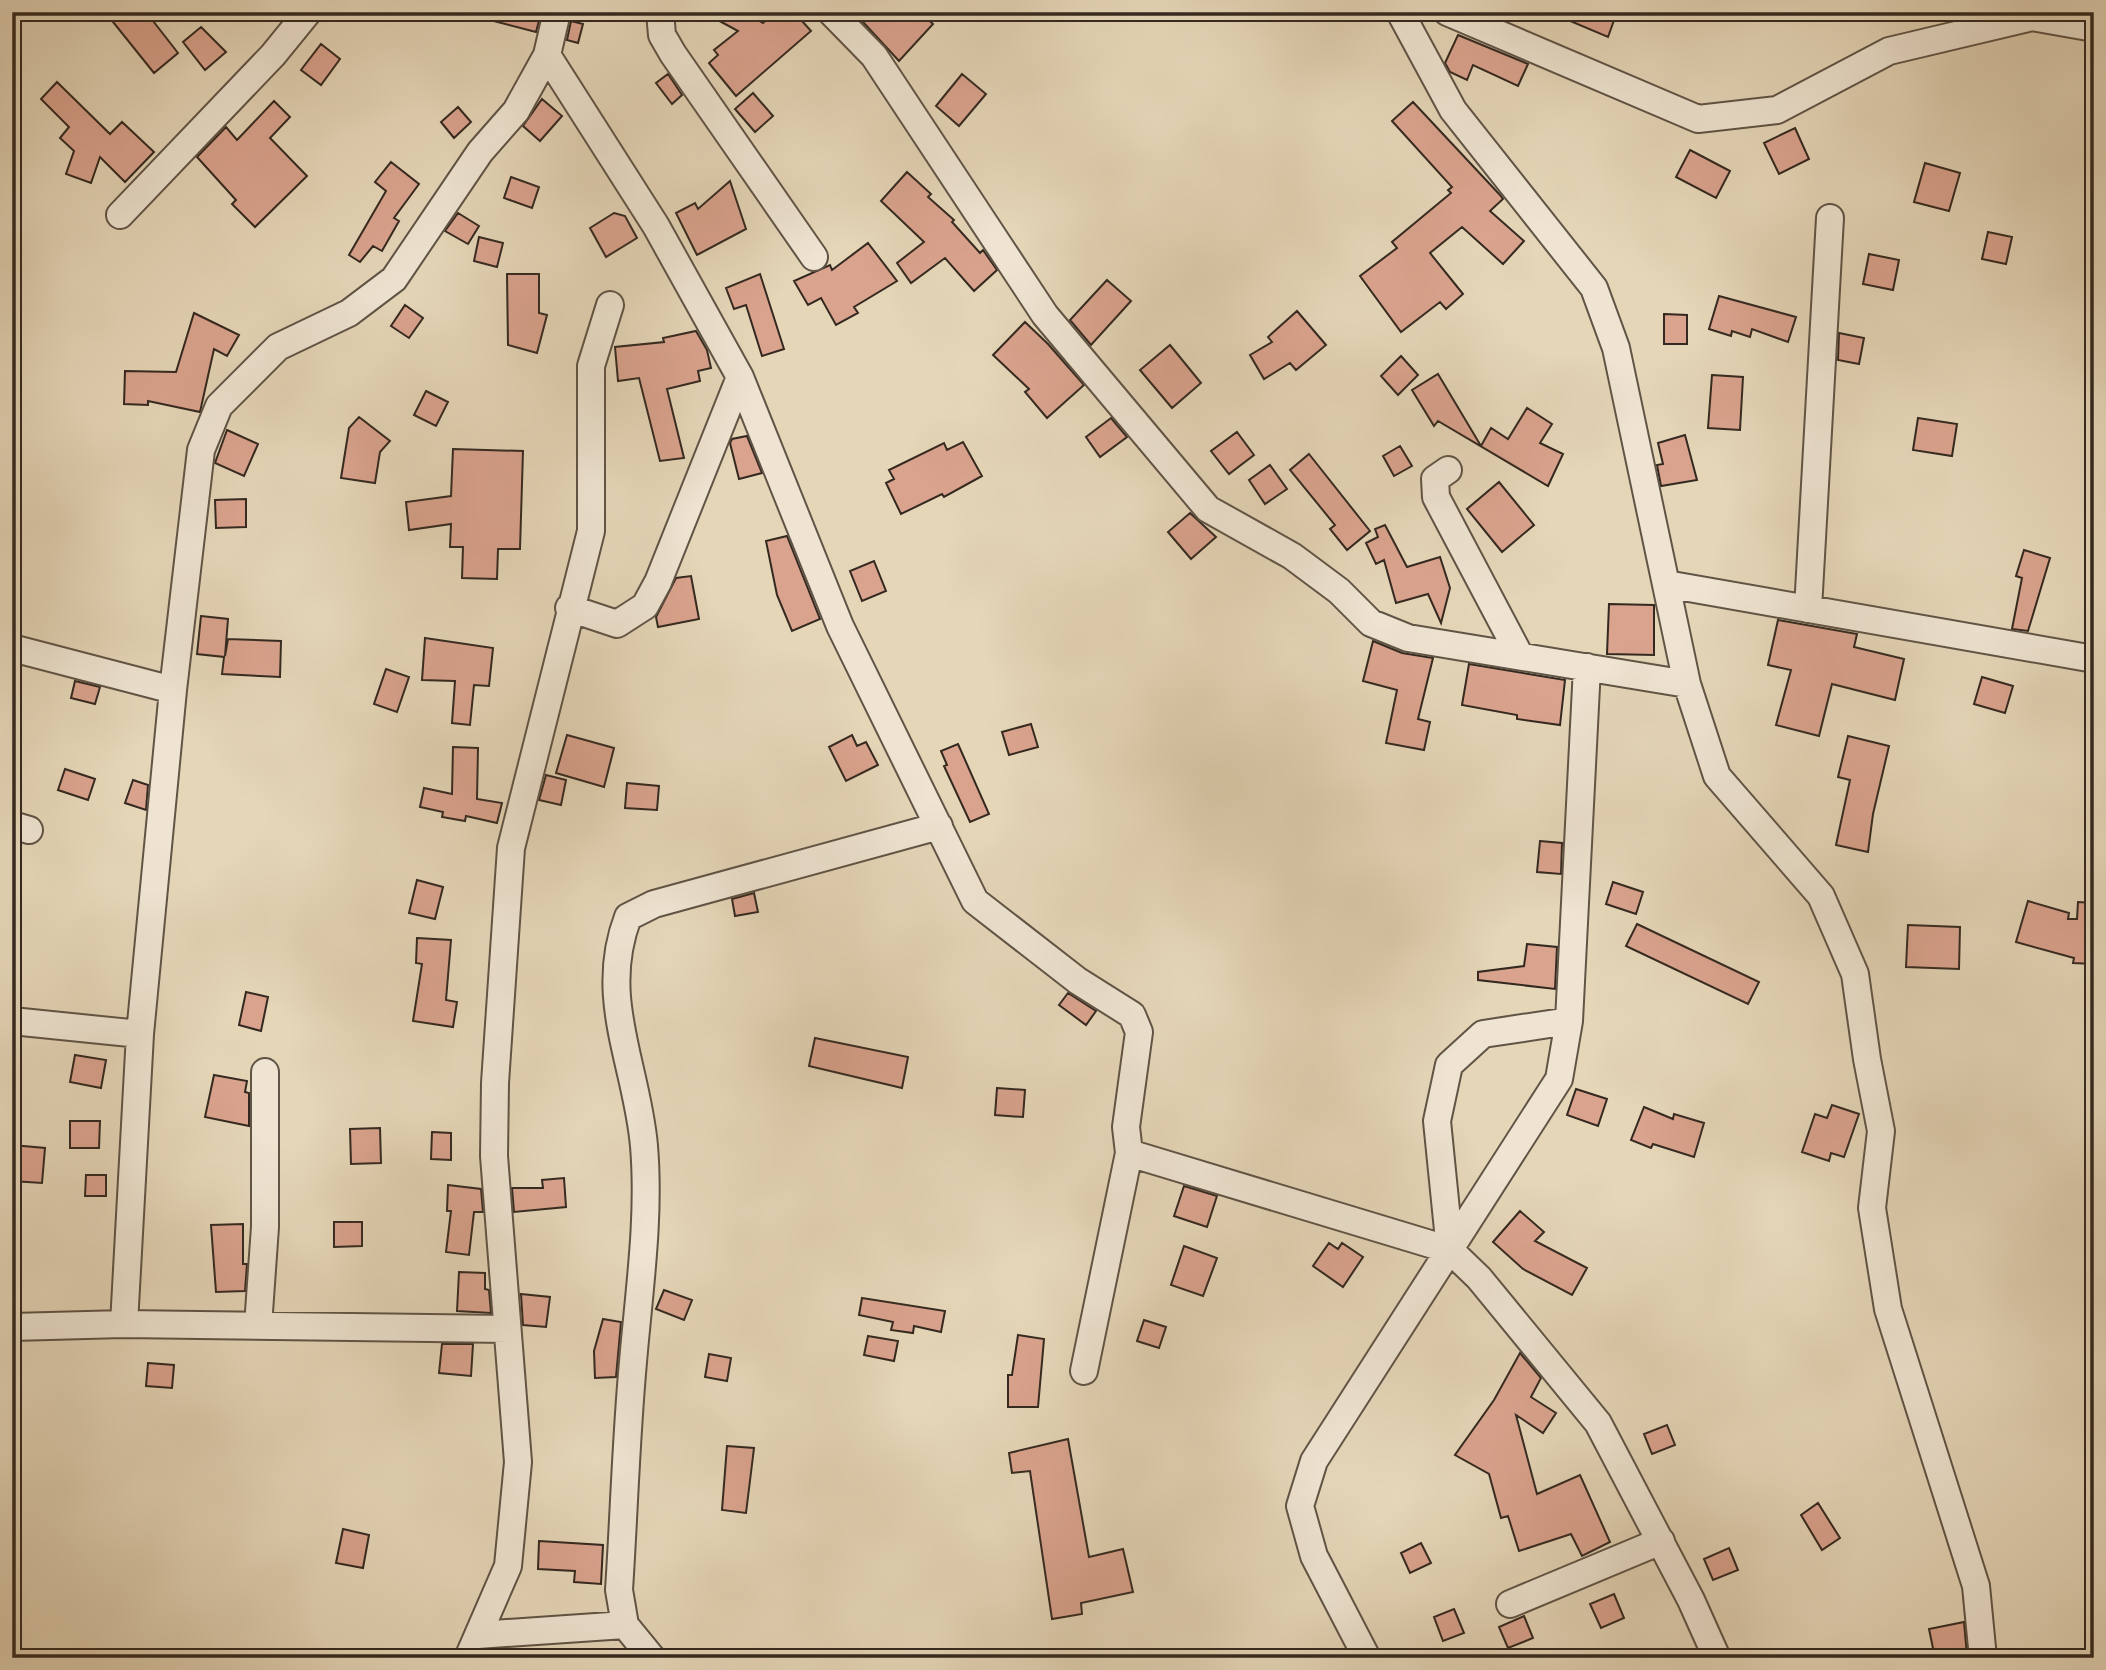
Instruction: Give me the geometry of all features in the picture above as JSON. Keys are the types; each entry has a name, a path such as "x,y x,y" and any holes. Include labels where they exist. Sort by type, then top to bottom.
{"street":[{"path":"120,215 273,55 307,12"},
{"path":"124,1324 140,1034 173,690 201,450 219,406 278,347 349,313 394,279 480,152 516,111 547,55 558,12"},
{"path":"660,12 662,34 673,54 814,257"},
{"path":"831,12 874,55 1045,315 1208,509 1292,556 1339,591 1371,623 1408,638 1687,684"},
{"path":"1400,12 1453,110 1594,288 1616,348 1687,684 1717,776 1821,896 1855,974 1881,1131 1872,1208 1888,1309 1976,1586 1983,1658"},
{"path":"1447,12 1698,119 1777,110 1889,51 2032,17 2094,27"},
{"path":"547,55 656,226 740,377 840,626 975,901 1078,981 1132,1015 1139,1032 1126,1127 1129,1153 1084,1371"},
{"path":"1808,609 1830,218"},
{"path":"473,1646 508,1566 518,1462 494,1156 495,1083 511,848 569,608 591,531 591,366 610,305"},
{"path":"569,608 617,624 645,606 658,582 740,377"},
{"path":"1448,470 1434,479 1436,497 1520,656"},
{"path":"1666,584 2094,659"},
{"path":"12,648 173,690"},
{"path":"1367,1658 1314,1556 1300,1506 1314,1461 1559,1079 1569,1021 1587,667"},
{"path":"652,1658 625,1625 619,1590 633,1366 645,1234 644,1145 614,988 618,943 628,917 654,904 939,826"},
{"path":"12,1021 140,1034"},
{"path":"1450,1250 1445,1173 1437,1121 1449,1065 1483,1034 1569,1021"},
{"path":"258,1326 265,1227 265,1072"},
{"path":"1129,1153 1450,1250 1479,1278 1598,1423 1661,1541 1717,1658"},
{"path":"12,1327 124,1324 507,1329"},
{"path":"1510,1604 1661,1541"},
{"path":"473,1646 625,1625"}],"building":[{"path":"105,12 146,12 178,53 154,73"},
{"path":"487,12 541,13 536,32 486,19"},
{"path":"703,12 744,12 763,23 775,12 794,12 811,31 736,96 709,63 718,55 714,50 738,31"},
{"path":"872,12 920,12 933,24 899,61 863,22"},
{"path":"1549,12 1617,12 1608,37"},
{"path":"571,21 583,24 578,43 567,40"},
{"path":"201,27 226,52 205,70 183,42"},
{"path":"1458,35 1528,64 1518,86 1473,65 1467,80 1450,72 1445,63"},
{"path":"321,44 340,59 321,85 301,70"},
{"path":"668,74 682,95 672,104 656,83"},
{"path":"962,74 986,94 959,126 936,106"},
{"path":"57,82 110,134 122,122 154,152 125,182 100,157 91,183 66,174 74,151 60,138 69,127 41,99"},
{"path":"753,93 773,116 755,132 735,109"},
{"path":"542,99 562,116 540,141 523,126"},
{"path":"274,101 290,117 270,138 307,176 255,227 232,204 236,200 197,157 226,127 237,140"},
{"path":"1413,102 1500,195 1503,199 1490,211 1524,241 1503,264 1462,227 1430,253 1463,294 1446,309 1440,302 1401,332 1360,276 1397,248 1392,242 1451,193 1448,190 1452,187 1392,121"},
{"path":"458,107 471,122 454,138 441,122"},
{"path":"1795,128 1809,159 1779,174 1764,143"},
{"path":"1690,150 1730,171 1716,198 1676,177"},
{"path":"391,162 419,184 394,218 399,221 382,251 373,246 360,262 349,255 386,191 375,182"},
{"path":"1925,163 1960,173 1949,211 1914,202"},
{"path":"907,172 931,194 928,197 954,220 952,222 980,253 983,250 997,270 974,291 945,258 911,283 897,263 924,242 881,201"},
{"path":"511,177 539,187 532,208 504,198"},
{"path":"730,181 746,229 697,255 676,213 695,203 698,209"},
{"path":"458,213 479,226 468,244 445,231"},
{"path":"614,213 625,216 637,238 606,257 590,228"},
{"path":"1988,232 2012,237 2006,264 1982,259"},
{"path":"479,237 503,243 497,267 474,261"},
{"path":"868,243 897,281 854,307 858,313 836,325 821,298 808,305 794,281 830,265 832,270"},
{"path":"1869,254 1899,260 1893,290 1863,284"},
{"path":"507,274 539,274 539,313 547,315 537,353 508,345"},
{"path":"760,274 784,349 762,356 746,305 734,309 726,288"},
{"path":"1107,280 1131,301 1091,345 1070,320"},
{"path":"1719,296 1796,317 1788,342 1752,329 1750,337 1732,331 1731,336 1709,329"},
{"path":"405,305 423,318 409,338 391,326"},
{"path":"1297,311 1326,345 1296,370 1290,363 1264,379 1250,355 1272,342 1268,337"},
{"path":"194,313 239,335 227,356 214,349 200,412 148,401 148,405 124,404 125,371 176,372"},
{"path":"1664,314 1687,315 1687,344 1664,344"},
{"path":"1025,322 1084,385 1047,418 1025,392 1029,389 993,355"},
{"path":"696,331 707,350 711,368 698,371 700,381 667,389 684,458 660,461 639,378 618,381 615,347 664,342 663,338"},
{"path":"1839,333 1864,338 1859,364 1838,360"},
{"path":"1170,345 1201,383 1172,408 1140,370"},
{"path":"1401,356 1418,375 1398,395 1381,376"},
{"path":"1438,374 1481,446 1491,428 1508,439 1527,408 1552,424 1540,443 1563,454 1548,486 1438,421 1434,426 1412,390"},
{"path":"1712,375 1743,377 1740,430 1708,428"},
{"path":"426,391 448,402 436,426 414,415"},
{"path":"359,417 390,441 380,452 375,483 341,478 349,428"},
{"path":"1111,418 1127,437 1100,457 1086,437"},
{"path":"1918,418 1957,424 1952,456 1913,450"},
{"path":"227,430 258,444 244,476 215,463"},
{"path":"1237,432 1254,455 1229,474 1211,451"},
{"path":"1685,435 1697,480 1661,486 1657,465 1663,464 1658,443"},
{"path":"747,436 762,473 739,479 730,443 732,439"},
{"path":"963,442 982,476 944,497 942,494 901,514 886,483 894,479 889,470 944,443 947,450"},
{"path":"1400,446 1412,466 1394,476 1383,456"},
{"path":"453,449 523,451 520,549 498,549 497,579 462,578 463,547 450,547 451,524 409,530 406,502 451,496"},
{"path":"1309,454 1370,531 1347,550 1330,529 1335,525 1290,470"},
{"path":"1270,465 1287,489 1265,504 1249,480"},
{"path":"1499,482 1534,525 1502,552 1467,509"},
{"path":"246,499 246,527 216,528 215,500"},
{"path":"1190,513 1216,537 1191,559 1168,532"},
{"path":"1385,525 1407,567 1440,557 1450,588 1441,623 1428,594 1396,603 1384,560 1376,564 1366,543 1378,537 1375,529"},
{"path":"787,536 820,619 792,631 777,595 766,541"},
{"path":"2024,550 2050,558 2028,631 2012,629 2022,578 2016,576"},
{"path":"874,561 886,591 862,601 850,571"},
{"path":"691,576 699,619 658,627 656,617 676,578"},
{"path":"1609,604 1654,605 1654,655 1607,654"},
{"path":"201,616 228,619 225,656 228,639 281,641 280,677 222,674 224,657 197,654"},
{"path":"1778,620 1857,634 1854,647 1904,659 1895,700 1832,684 1819,736 1776,725 1791,670 1768,665"},
{"path":"425,638 493,648 489,686 474,685 470,725 452,723 455,681 422,680"},
{"path":"1373,641 1402,653 1433,658 1418,719 1430,722 1424,750 1386,743 1397,690 1363,681"},
{"path":"1469,664 1565,680 1560,725 1517,719 1517,715 1462,705"},
{"path":"386,669 409,677 397,712 374,704"},
{"path":"1982,677 2013,686 2005,713 1974,704"},
{"path":"75,681 100,687 95,704 71,698"},
{"path":"1031,724 1038,747 1009,755 1002,732"},
{"path":"567,735 614,748 604,787 556,773"},
{"path":"852,735 857,746 866,742 878,765 846,781 829,747"},
{"path":"1848,736 1889,746 1873,814 1868,852 1836,845 1850,780 1838,777"},
{"path":"958,744 989,814 970,822 944,766 947,765 941,751"},
{"path":"453,747 478,748 477,799 502,803 497,823 466,816 465,821 442,817 443,812 420,807 424,788 452,794"},
{"path":"65,769 95,779 88,800 58,790"},
{"path":"546,775 566,780 561,805 539,800"},
{"path":"133,780 148,785 146,810 125,803"},
{"path":"627,783 659,786 657,810 625,808"},
{"path":"1540,841 1562,843 1561,874 1537,872"},
{"path":"417,880 443,887 435,919 409,913"},
{"path":"1613,882 1643,892 1636,914 1606,904"},
{"path":"754,893 758,912 735,916 732,899"},
{"path":"2028,901 2069,913 2068,919 2077,919 2078,902 2094,903 2094,964 2073,963 2074,958 2016,942"},
{"path":"1637,924 1759,982 1748,1004 1626,946"},
{"path":"1908,925 1960,927 1959,969 1906,967"},
{"path":"417,938 451,940 446,1000 457,1002 453,1027 413,1021 422,964 416,963"},
{"path":"1527,944 1557,947 1555,989 1478,980 1478,972 1524,966"},
{"path":"246,992 268,997 261,1031 239,1025"},
{"path":"1068,993 1096,1011 1086,1025 1059,1005"},
{"path":"815,1038 908,1057 902,1088 809,1066"},
{"path":"75,1055 106,1060 101,1088 70,1082"},
{"path":"214,1075 247,1081 245,1092 249,1093 249,1126 205,1117"},
{"path":"997,1088 1025,1090 1023,1117 995,1115"},
{"path":"1576,1089 1607,1099 1598,1126 1567,1115"},
{"path":"1832,1105 1859,1114 1844,1157 1831,1153 1829,1161 1802,1152 1815,1114 1827,1118"},
{"path":"1644,1107 1673,1119 1674,1114 1704,1123 1694,1157 1653,1144 1651,1148 1631,1140"},
{"path":"70,1121 100,1121 99,1148 70,1148"},
{"path":"380,1128 381,1163 351,1164 350,1129"},
{"path":"432,1132 451,1133 451,1160 431,1159"},
{"path":"12,1145 45,1148 42,1183 12,1181"},
{"path":"86,1175 106,1175 106,1196 85,1196"},
{"path":"564,1178 566,1207 514,1212 512,1188 543,1188 542,1180"},
{"path":"448,1185 481,1189 483,1212 474,1212 469,1255 446,1252 451,1211 447,1211"},
{"path":"1184,1186 1217,1196 1207,1227 1174,1216"},
{"path":"1520,1211 1544,1232 1535,1241 1587,1268 1572,1295 1523,1269 1493,1242"},
{"path":"334,1222 362,1222 362,1246 334,1247"},
{"path":"243,1224 243,1264 247,1264 245,1291 216,1292 211,1225"},
{"path":"1329,1243 1338,1249 1342,1243 1363,1257 1343,1287 1313,1266"},
{"path":"1184,1246 1217,1258 1203,1296 1171,1285"},
{"path":"459,1272 485,1273 485,1289 489,1290 491,1313 457,1311"},
{"path":"664,1290 692,1300 684,1320 656,1309"},
{"path":"521,1294 550,1297 546,1327 523,1325"},
{"path":"862,1298 945,1311 941,1332 914,1326 913,1333 891,1330 893,1322 859,1315"},
{"path":"603,1319 621,1322 616,1377 595,1378 594,1351"},
{"path":"1144,1320 1166,1327 1159,1348 1137,1341"},
{"path":"1018,1335 1044,1339 1038,1407 1008,1407 1008,1375 1012,1375"},
{"path":"868,1336 898,1341 894,1361 864,1355"},
{"path":"442,1344 473,1344 471,1376 439,1373"},
{"path":"1520,1353 1541,1378 1531,1397 1556,1413 1543,1433 1516,1415 1537,1494 1580,1475 1610,1542 1582,1556 1571,1534 1519,1551 1508,1516 1501,1518 1489,1474 1455,1455 1494,1400"},
{"path":"709,1354 731,1358 727,1381 705,1377"},
{"path":"148,1363 174,1365 172,1388 146,1386"},
{"path":"1667,1425 1675,1445 1652,1454 1644,1434"},
{"path":"1068,1439 1089,1557 1123,1549 1133,1592 1081,1603 1082,1614 1052,1619 1030,1471 1012,1473 1009,1453"},
{"path":"727,1446 754,1448 746,1513 722,1510"},
{"path":"1818,1503 1840,1538 1822,1550 1801,1515"},
{"path":"343,1529 369,1535 363,1568 336,1563"},
{"path":"539,1541 603,1545 601,1584 574,1582 575,1571 538,1569"},
{"path":"1421,1543 1431,1563 1410,1573 1401,1553"},
{"path":"1729,1548 1738,1570 1713,1580 1704,1559"},
{"path":"1614,1594 1624,1618 1601,1628 1590,1604"},
{"path":"1454,1609 1464,1633 1443,1641 1434,1617"},
{"path":"1524,1616 1533,1638 1508,1648 1499,1627"},
{"path":"1964,1622 1967,1655 1935,1658 1929,1629"}]}
